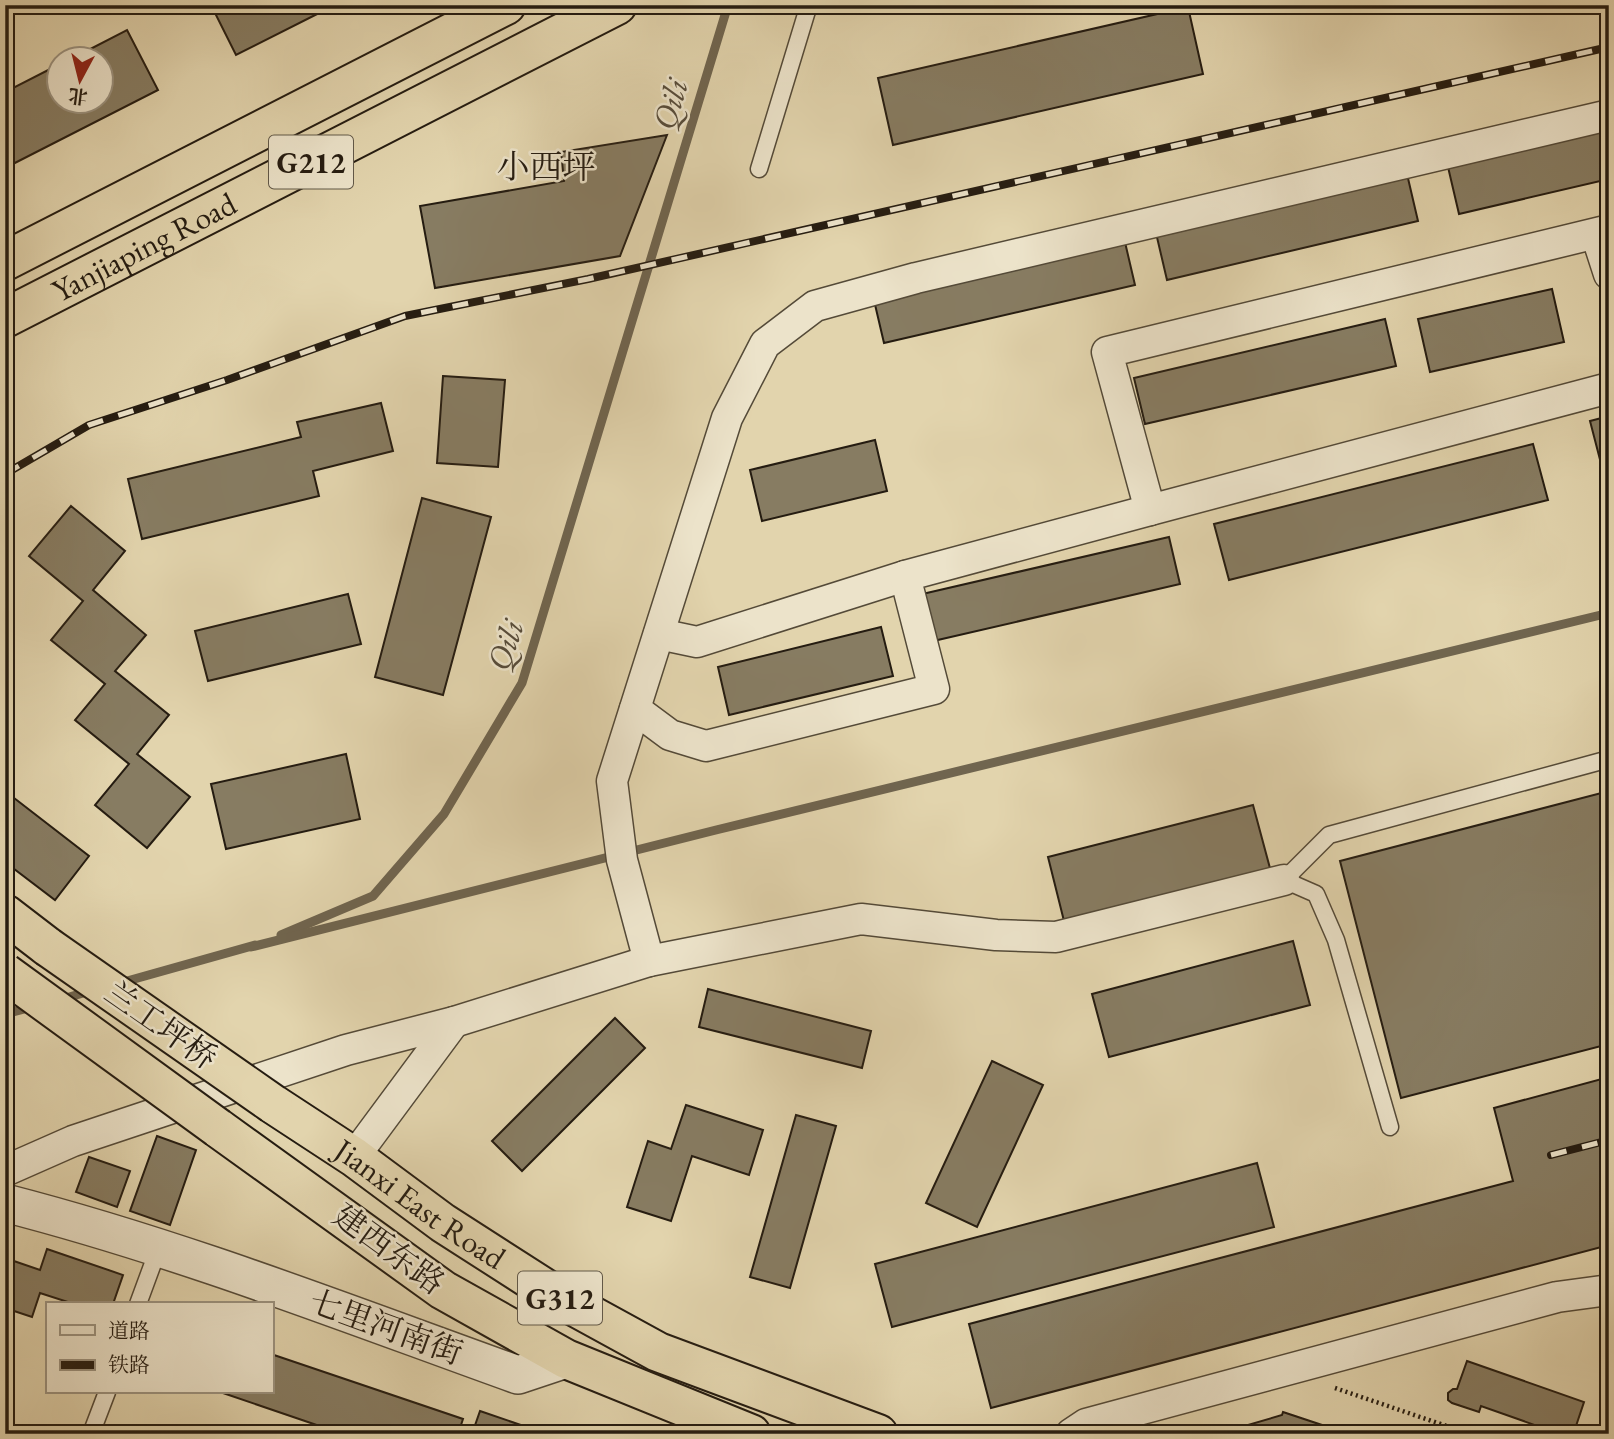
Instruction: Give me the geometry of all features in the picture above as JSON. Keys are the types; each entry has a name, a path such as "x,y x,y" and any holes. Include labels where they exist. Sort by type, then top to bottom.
{"highway":[{"name":"Yanjiaping Road","path":"5,261 506,5"},
{"name":"Yanjiaping Road","path":"5,318 617,5"},
{"name":"兰工坪桥","path":"5,914 273,1104"},
{"name":"兰工坪桥","path":"5,973 218,1128"},
{"name":"Jianxi East Road","path":"273,1104 354,1157 443,1223 564,1300 658,1352 878,1434"},
{"name":"建西东路","path":"218,1128 443,1290 566,1359"},
{"name":"G312","path":"566,1359 751,1434"}],"street":[{"path":"645,949 621,860 612,781 727,418 765,344 814,306 916,278 1609,115"},
{"path":"1150,510 1107,352 1602,232 1609,274"},
{"path":"659,634 697,642 905,576 1609,388"},
{"path":"635,709 670,735 706,746 934,688 905,576"},
{"path":"5,1171 73,1141 346,1049 454,1022 645,949 861,919 996,935 1056,937 1284,880"},
{"path":"354,1157 454,1022"},
{"name":"七里河南街","path":"5,1203 83,1223 159,1247 518,1374 566,1359"},
{"path":"1071,1434 1086,1424 1284,1370 1557,1297 1609,1290"}],"lane":[{"path":"759,169 807,11 812,5"},
{"path":"1390,1127 1336,940 1316,894 1284,880 1329,835 1609,760"},
{"path":"139,1302 159,1247"},
{"path":"91,1434 106,1394"}],"path":[{"path":"1609,1334 1606,1379 1609,1380"},
{"path":"1284,1370 1470,1434"}],"building":[{"path":"211,5 335,5 236,55"},
{"path":"1188,7 1203,74 893,145 878,78"},
{"path":"127,30 158,90 116,111 116,46 96,46"},
{"path":"46,71 46,116 107,116 5,168 5,92"},
{"path":"1609,129 1609,179 1459,214 1448,167"},
{"path":"667,135 620,256 435,288 420,206 564,181 561,152"},
{"path":"1407,174 1418,221 1167,280 1156,233"},
{"path":"1124,238 1135,285 884,343 873,296"},
{"path":"1552,289 1564,342 1430,372 1418,319"},
{"path":"1385,319 1396,366 1145,424 1134,378"},
{"path":"443,376 505,380 498,467 437,463"},
{"path":"381,403 393,451 313,471 319,496 142,539 128,479 301,437 297,422"},
{"path":"1609,416 1609,474 1604,475 1590,421"},
{"path":"875,440 887,491 762,521 750,470"},
{"path":"1533,444 1548,500 1229,580 1214,524"},
{"path":"422,498 491,517 443,695 375,677"},
{"path":"71,506 125,551 93,590 146,635 115,671 169,715 137,754 190,797 147,848 95,805 129,764 75,720 105,684 51,640 83,601 29,556"},
{"path":"1169,537 1180,584 929,642 918,595"},
{"path":"348,594 361,644 208,681 195,631"},
{"path":"881,627 893,676 729,715 718,667"},
{"path":"346,754 360,819 226,849 211,784"},
{"path":"5,791 89,856 55,900 5,862"},
{"path":"1609,791 1609,1044 1401,1098 1340,861"},
{"path":"1253,805 1271,872 1065,925 1048,857"},
{"path":"1293,941 1310,1005 1109,1057 1092,994"},
{"path":"708,989 871,1031 862,1068 699,1027"},
{"path":"615,1018 645,1048 522,1171 492,1141"},
{"path":"992,1061 1043,1085 977,1227 926,1203"},
{"path":"1609,1077 1609,1245 991,1408 969,1324 1513,1181 1494,1108"},
{"path":"686,1105 763,1130 749,1175 692,1156 671,1221 627,1207 648,1141 671,1149"},
{"path":"796,1115 836,1126 790,1288 750,1277"},
{"path":"157,1136 196,1150 170,1225 130,1211"},
{"path":"89,1157 130,1171 117,1207 76,1192"},
{"path":"1257,1163 1274,1227 892,1327 875,1264"},
{"path":"47,1249 123,1275 114,1302 68,1302 40,1293 32,1317 5,1308 5,1258 40,1270"},
{"path":"273,1355 463,1419 458,1434 343,1434 226,1394 273,1394"},
{"path":"1467,1361 1584,1402 1575,1429 1579,1434 1544,1434 1546,1429 1481,1406 1479,1412 1452,1403 1448,1400 1448,1393 1457,1389"},
{"path":"480,1411 547,1434 472,1434"},
{"path":"1283,1412 1325,1426 1323,1434 1217,1434 1282,1415"},
{"path":"5,1422 41,1434 5,1434"}],"waterway":[{"name":"Qili","path":"281,935 373,896 444,814 522,683 728,5"},
{"path":"251,947 716,830 1609,613"},
{"name":"Qili","path":"120,983 255,945"},
{"name":"Qili","path":"59,1000 90,991"},
{"name":"Qili","path":"5,1014 32,1007"}],"railway":[{"path":"5,474 89,425 227,380 405,316 588,279 1609,47"},
{"path":"1551,1155 1609,1140"}],"district":[{"name":"小西坪","path":"546,166"}]}
